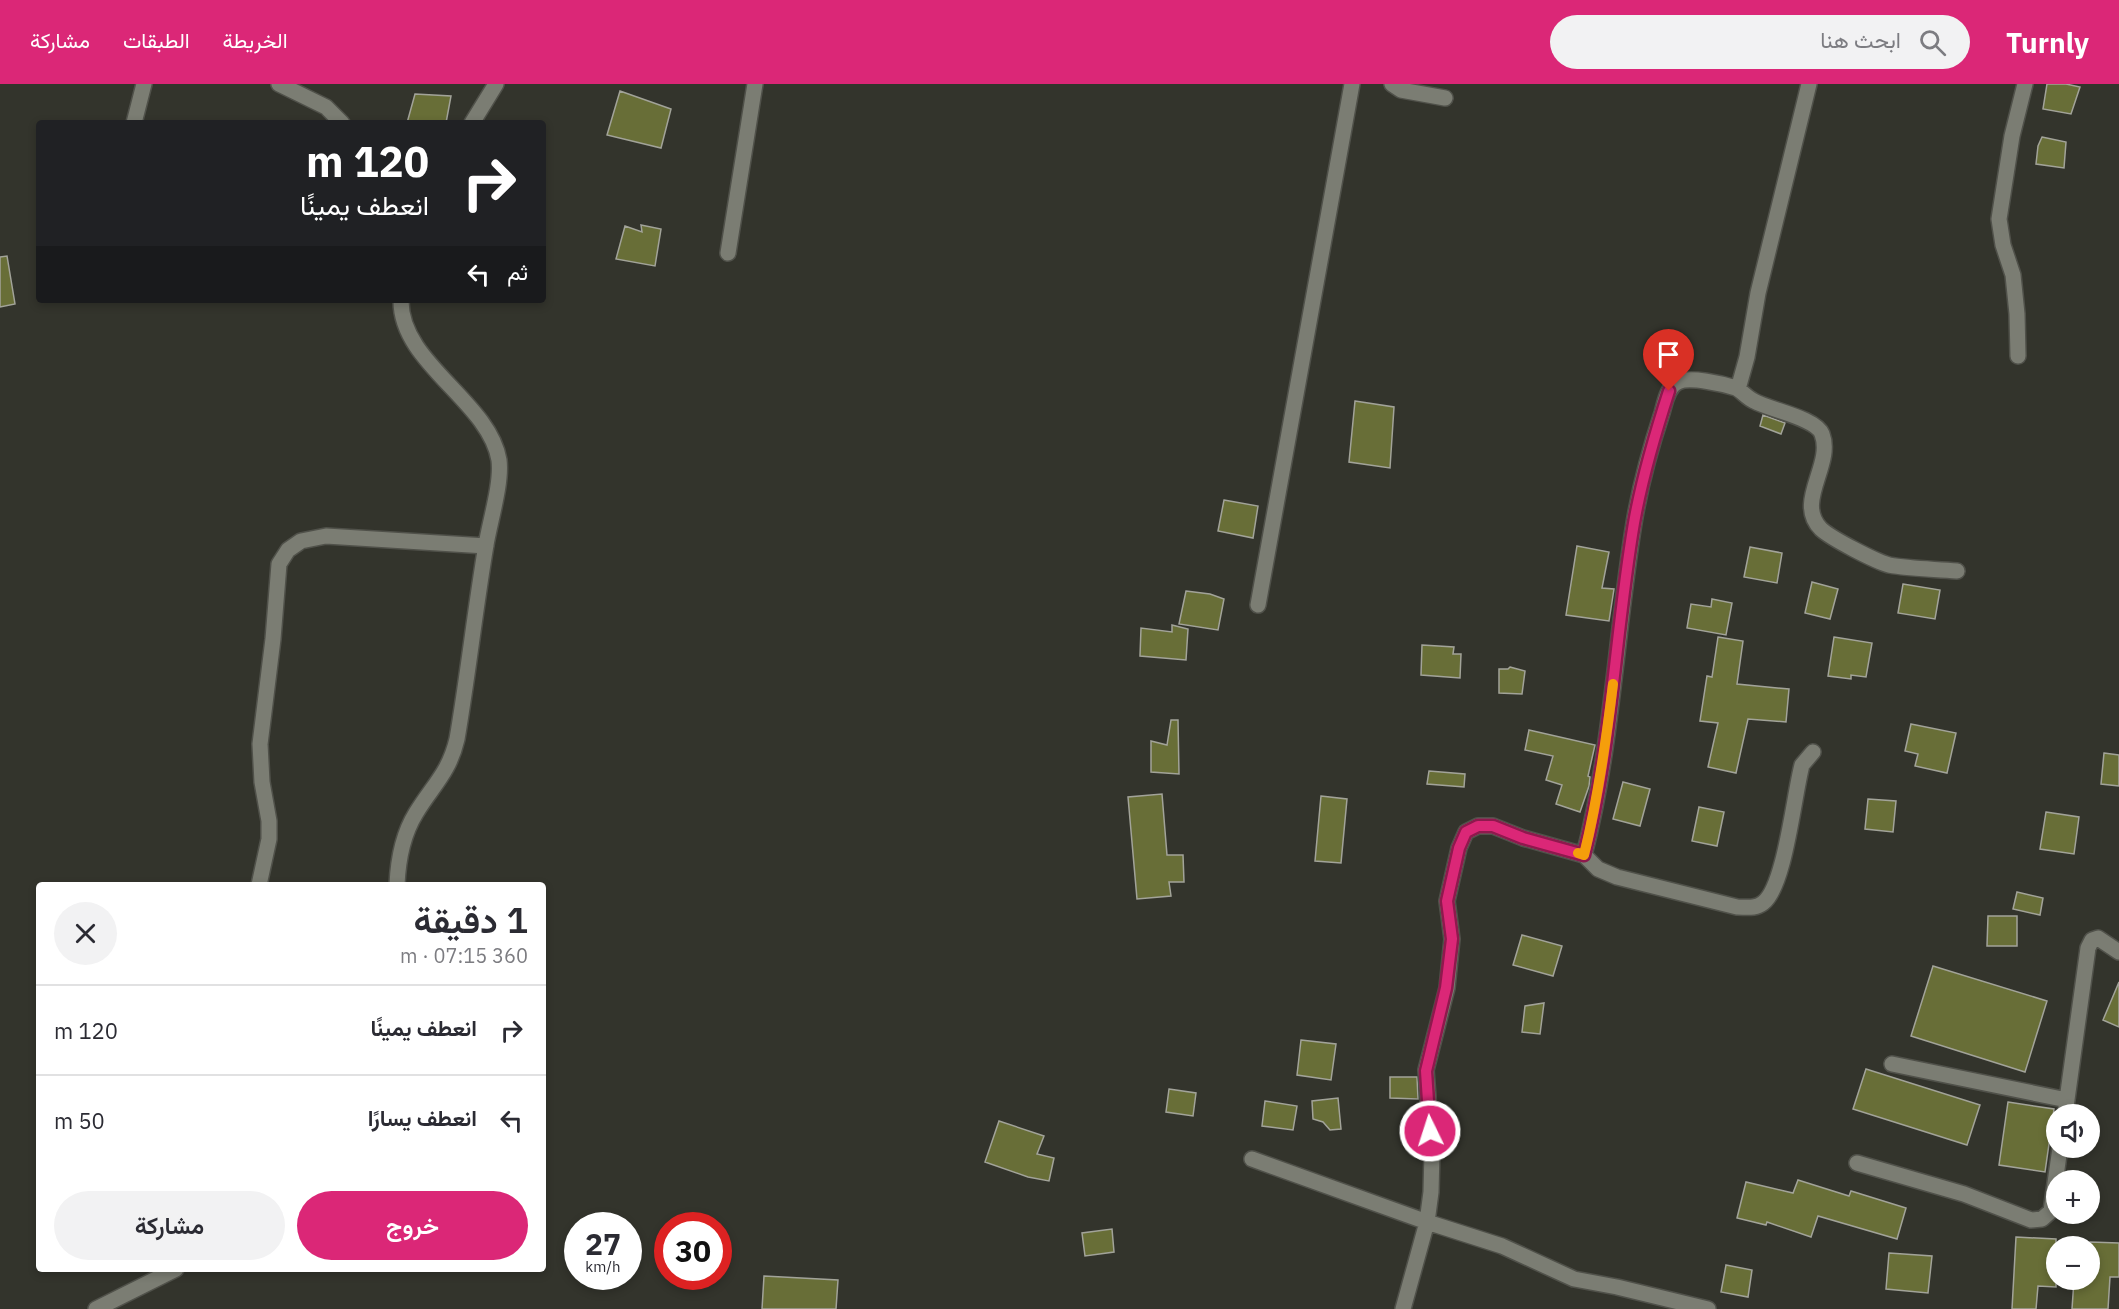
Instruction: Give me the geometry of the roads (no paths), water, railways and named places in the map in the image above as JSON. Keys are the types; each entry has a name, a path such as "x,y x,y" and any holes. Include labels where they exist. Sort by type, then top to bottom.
{"street":[{"path":"135,120 144,84"},
{"path":"279,84 326,107 339,120"},
{"path":"474,120 496,84"},
{"path":"729,253 754,84"},
{"path":"1258,605 1352,84"},
{"path":"1392,84 1401,90 1445,98"},
{"path":"1737,389 1747,357 1758,293 1809,84"},
{"path":"2018,356 2013,275 2002,245 1999,219 2012,136 2025,84"},
{"path":"397,882 404,839 416,813 453,759 497,488 499,460 490,434 411,337 401,315 401,303"},
{"path":"1584,855 1604,763 1634,521 1655,436 1669,391 1678,381 1692,379 1737,389 1752,401 1806,420 1819,428 1823,436 1823,455 1810,510 1814,521 1822,530 1840,542 1888,564 1957,571"},
{"path":"260,882 269,839 260,744 273,639 279,564 288,550 301,541 326,536 486,546"},
{"path":"1403,1309 1427,1222 1431,1192 1432,1152 1426,1071 1446,988 1452,939 1447,901 1459,848 1466,832 1478,826 1493,826 1523,838 1584,855 1599,869 1617,877 1737,907 1755,908 1770,896 1779,875 1802,765 1813,752"},
{"path":"2066,1104 2088,948 2092,940 2098,938 2119,952"},
{"path":"1892,1064 2054,1104"},
{"path":"1857,1163 1964,1194 2031,1220 2042,1220 2051,1211 2059,1158"},
{"path":"1252,1159 1427,1222 1502,1246 1574,1279 1708,1309"},
{"path":"96,1309 170,1272"}]}
